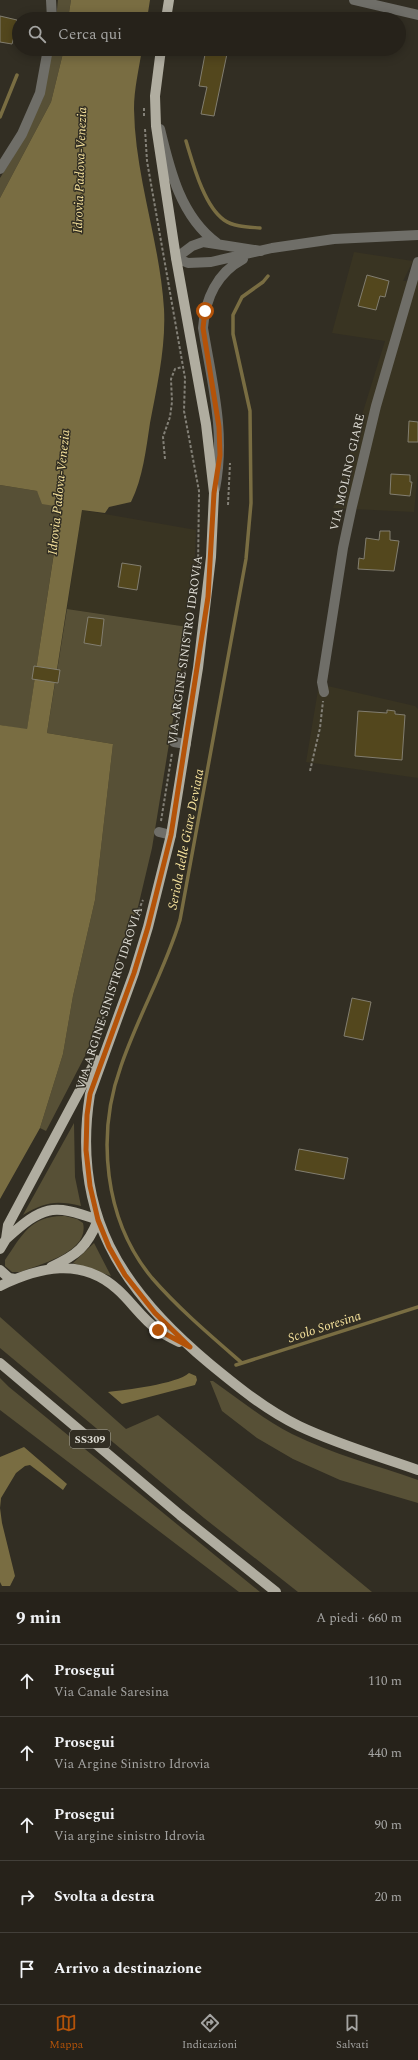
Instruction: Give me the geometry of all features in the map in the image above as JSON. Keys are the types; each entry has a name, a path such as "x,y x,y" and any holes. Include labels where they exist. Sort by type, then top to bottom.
{"main road":[{"path":"167,12 169,0"},
{"name":"VIA ARGINE SINISTRO IDROVIA","path":"98,1220 88,1168 87,1115 94,1082 134,973 148,927 171,835 208,597 214,493 206,424 176,258 158,147 155,96 161,56"},
{"path":"2,1248 8,1225 116,1023"},
{"path":"2,1248 29,1218 49,1210 72,1211 98,1220 109,1247 125,1275 155,1313 190,1347 246,1394 298,1426 332,1440 418,1470"},
{"path":"0,1286 70,1258 83,1248 92,1235 98,1220"},
{"path":"47,1268 72,1268 103,1278 117,1289 158,1330 190,1347"},
{"path":"0,1270 9,1278 15,1279"},
{"name":"SS309","path":"0,1362 180,1515 276,1592"}],"street":[{"path":"51,0 52,12"},
{"path":"354,0 405,12"},
{"path":"0,170 22,134 40,93 47,56"},
{"path":"155,96 166,155 184,204 194,222 219,244"},
{"path":"176,258 188,263 211,262 272,248 334,239 418,235"},
{"path":"176,258 203,242 261,251"},
{"path":"214,493 220,455 219,427 203,328 205,311 209,297 221,277 241,260 261,251"},
{"name":"VIA MOLINO GIARE","path":"324,692 322,682 344,541 376,406 418,262"},
{"path":"174,742 186,744"},
{"path":"159,832 171,835"}],"path":[{"path":"165,459 163,437 170,416 172,402 171,379 175,369 183,367"},
{"path":"228,505 230,462"},
{"path":"198,576 199,505"},
{"path":"159,832 188,653"},
{"path":"310,771 320,728 324,692"},
{"path":"88,1055 107,1008 117,962 145,894"}],"shaded area":[{"path":"58,0 71,0 69,12 57,12"},
{"path":"50,56 62,56 51,102 0,198 0,178 12,159 43,98"},
{"path":"354,252 413,261 403,281 418,281 418,472 414,512 333,508 385,341 332,333"},
{"path":"0,485 37,491 41,497 61,506 27,730 0,725"},
{"path":"82,510 196,530 194,584 188,627 67,609"},
{"path":"67,609 188,627 152,848 138,907 116,957 105,1006 85,1056 46,1131 40,1128 63,1054 73,996 95,900 113,744 47,733"},
{"path":"319,684 415,706 418,709 418,778 306,762"},
{"path":"74,1123 75,1177 81,1206 64,1203 51,1203 38,1207 23,1215"},
{"path":"65,1216 77,1219 83,1223 83,1233 79,1242 71,1249 51,1261 20,1272 12,1272 5,1266 5,1260 22,1235 29,1228 44,1219"},
{"path":"94,1243 111,1276 73,1263"},
{"path":"0,1317 126,1429 158,1415 372,1592 298,1592 204,1518 0,1348"},
{"path":"0,1378 9,1387 260,1592 239,1592 0,1410"},
{"path":"210,1381 213,1381 262,1416 292,1434 338,1453 418,1480 418,1503 340,1480 293,1459 257,1438 222,1411"}],"water":[{"path":"71,0 150,0 148,12 69,12"},
{"name":"Idrovia Padova-Venezia","path":"62,56 141,56 134,102 135,134 162,284 164,338 144,463 131,502 109,507 105,513 82,510 47,733 113,744 95,900 73,996 63,1054 40,1128 0,1199 0,725 27,729 61,507 42,504 37,491 0,485 0,198 51,102"},
{"path":"189,1373 196,1376 197,1380 195,1385 122,1404 108,1392 163,1383 183,1377"},
{"path":"24,1447 67,1484 63,1490 30,1465 25,1466 16,1473 1,1498 0,1508 0,1457"},
{"path":"0,1508 2,1523 15,1576 10,1586 2,1586 0,1582"}],"building":[{"path":"0,16 12,19 12,44 0,42"},
{"path":"205,56 227,56 214,116 201,114 207,87 199,86"},
{"path":"367,275 389,281 385,297 380,296 376,310 358,306"},
{"path":"409,421 418,422 418,442 408,442"},
{"path":"391,474 410,475 410,482 412,482 410,496 390,494"},
{"path":"380,531 390,531 390,540 399,541 394,571 358,569 359,558 364,559 366,538 379,540"},
{"path":"122,563 141,566 137,590 118,587"},
{"path":"88,617 104,619 101,646 84,643"},
{"path":"34,666 60,670 58,683 32,679"},
{"path":"387,710 395,711 395,714 405,715 402,760 355,756 358,711 387,713"},
{"path":"352,998 371,1002 363,1040 344,1036"},
{"path":"299,1149 348,1158 344,1179 295,1170"}],"waterway":[{"path":"0,117 17,75"},
{"name":"Seriola delle Giare Deviata","path":"186,141 200,184 217,214 232,224 260,228"},
{"name":"Seriola delle Giare Deviata","path":"242,1363 173,1301 152,1278 136,1255 123,1230 115,1204 109,1176 107,1148 113,1093 121,1066 135,1029 167,957 180,920 246,559 251,503 250,411 233,334 233,315 242,297 263,282 268,276"},
{"name":"Scolo Soresina","path":"236,1365 418,1307"}],"route":[{"path":"158,1330 190,1347 155,1313 125,1275 109,1247 98,1220 90,1186 86,1150 87,1115 90,1094 134,973 163,874 171,835 198,668 208,597 214,493 220,455 219,427 203,328 205,311"}]}
